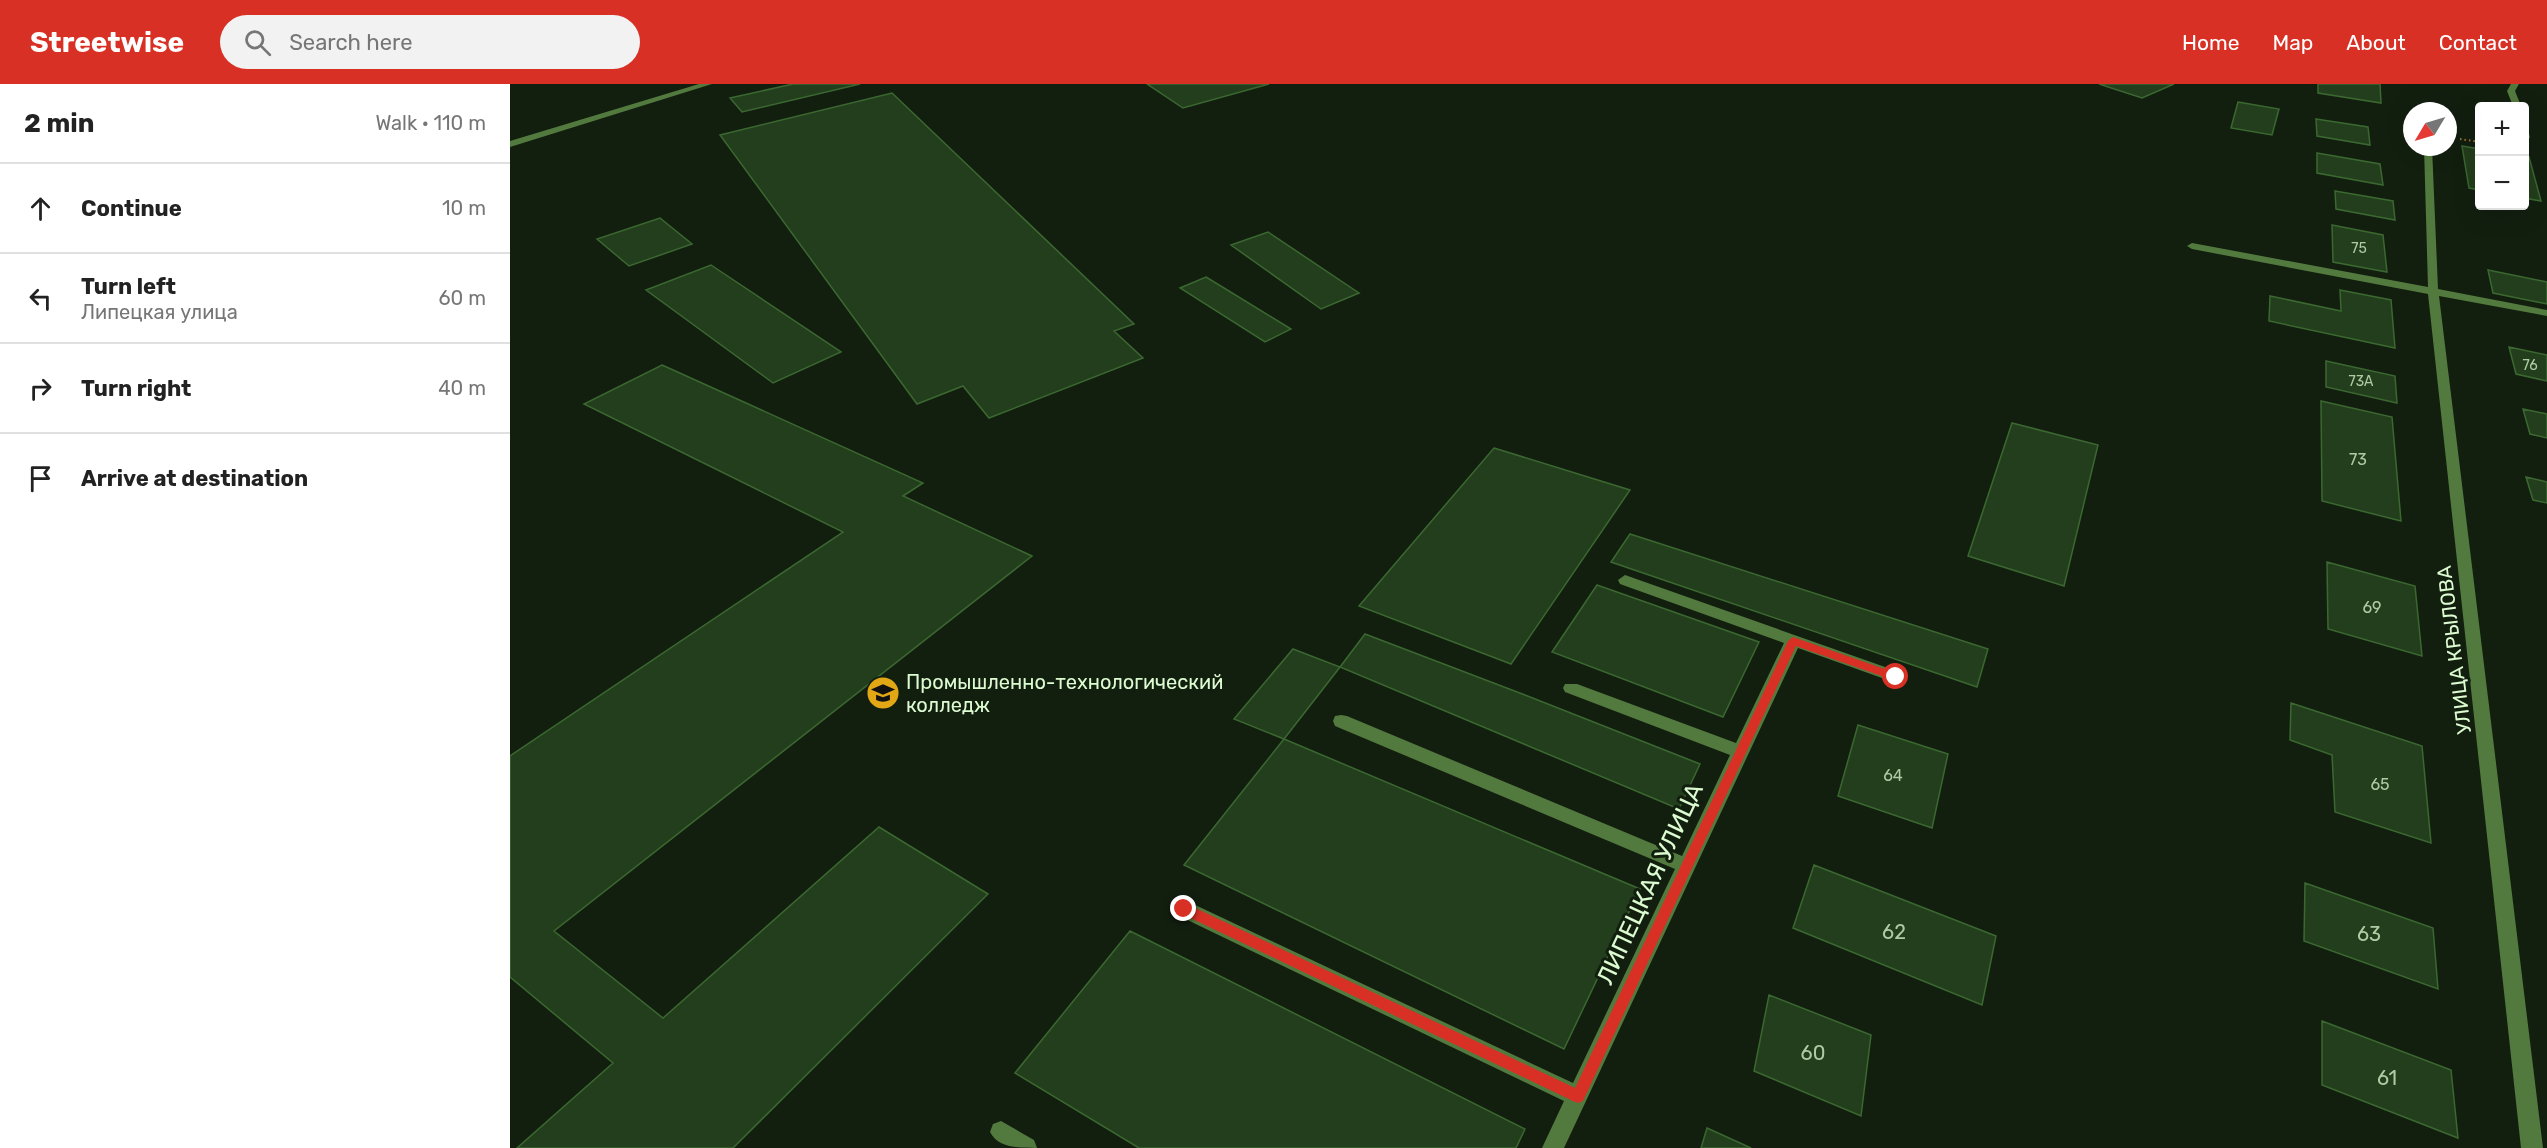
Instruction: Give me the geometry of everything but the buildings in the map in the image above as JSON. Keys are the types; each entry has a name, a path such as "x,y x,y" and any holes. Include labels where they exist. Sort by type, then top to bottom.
{"street":[{"path":"510,144 553,129 708,84"},
{"path":"2515,84 2511,91 2515,102"},
{"name":"УЛИЦА КРЫЛОВА","path":"2428,156 2433,290 2532,1148"},
{"path":"2192,246 2547,312"},
{"path":"1625,580 1896,677"},
{"name":"ЛИПЕЦКАЯ УЛИЦА","path":"1553,1148 1793,641"},
{"path":"1571,688 1741,752"},
{"path":"1341,721 1687,866"},
{"path":"1184,909 1578,1096"},
{"path":"1001,1132 1026,1148"}],"place":[{"name":"Промышленно-технологический колледж","path":"883,693"}],"route":[{"path":"1184,909 1578,1096 1793,641 1896,677"}]}
